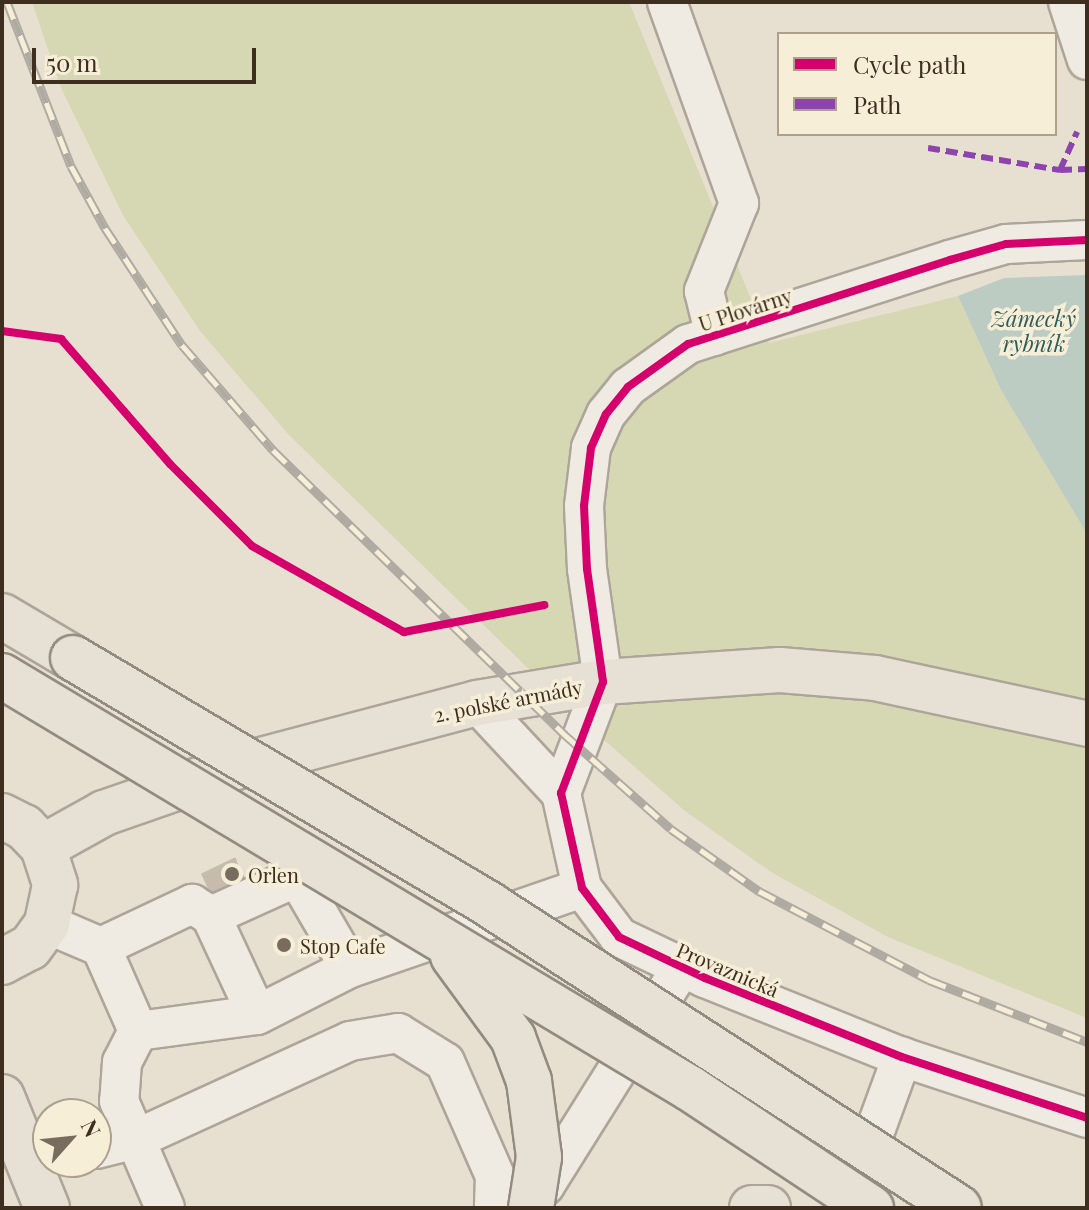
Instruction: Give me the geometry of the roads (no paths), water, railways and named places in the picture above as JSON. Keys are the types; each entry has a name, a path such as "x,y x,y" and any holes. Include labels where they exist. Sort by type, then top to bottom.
{"main road":[{"path":"2,616 490,905 959,1208"},
{"name":"2. polské armády","path":"43,847 104,813 239,766 477,703 603,682 780,670 875,678 1087,724"},
{"path":"2,676 427,927 691,1089 871,1208"},
{"path":"2,816 24,827 43,847 55,885 47,924 30,947 2,962"},
{"path":"427,927 476,981 519,1052 537,1116 539,1157 531,1208"},
{"path":"2,1097 32,1150"},
{"path":"41,1178 47,1208"},
{"path":"752,1208 768,1208"}],"street":[{"path":"667,2 739,203 704,291 715,336"},
{"path":"1068,2 1087,60"},
{"name":"U Plovárny","path":"603,682 587,569 584,506 591,448 606,414 628,387 657,362 715,336 1006,244 1087,240"},
{"path":"477,703 561,793 603,682"},
{"name":"Provaznická","path":"561,793 582,888 619,937 682,967 902,1057 1087,1118"},
{"path":"259,867 281,857 297,877 350,968"},
{"path":"101,947 204,904 297,877"},
{"path":"138,1031 257,1015 350,968 582,888"},
{"path":"204,904 257,1015"},
{"path":"47,924 101,947 138,1031"},
{"path":"520,1208 545,1185 682,967"},
{"path":"138,1031 122,1062 119,1101 165,1208"},
{"path":"112,1145 136,1139 350,1041 398,1033 445,1062 495,1176 494,1208"},
{"path":"847,1208 902,1057"}],"water":[{"name":"Zámecký rybník","path":"1087,275 1087,534 1001,390 958,296 1004,278"}],"tunnel":[{"path":"209,891 259,867"}],"railway":[{"path":"7,2 71,166 105,228 182,345 273,450 564,734 671,829 759,891 929,980 1087,1042"}],"place":[{"name":"Orlen","path":"232,874"},
{"name":"Stop Cafe","path":"284,945"}]}
